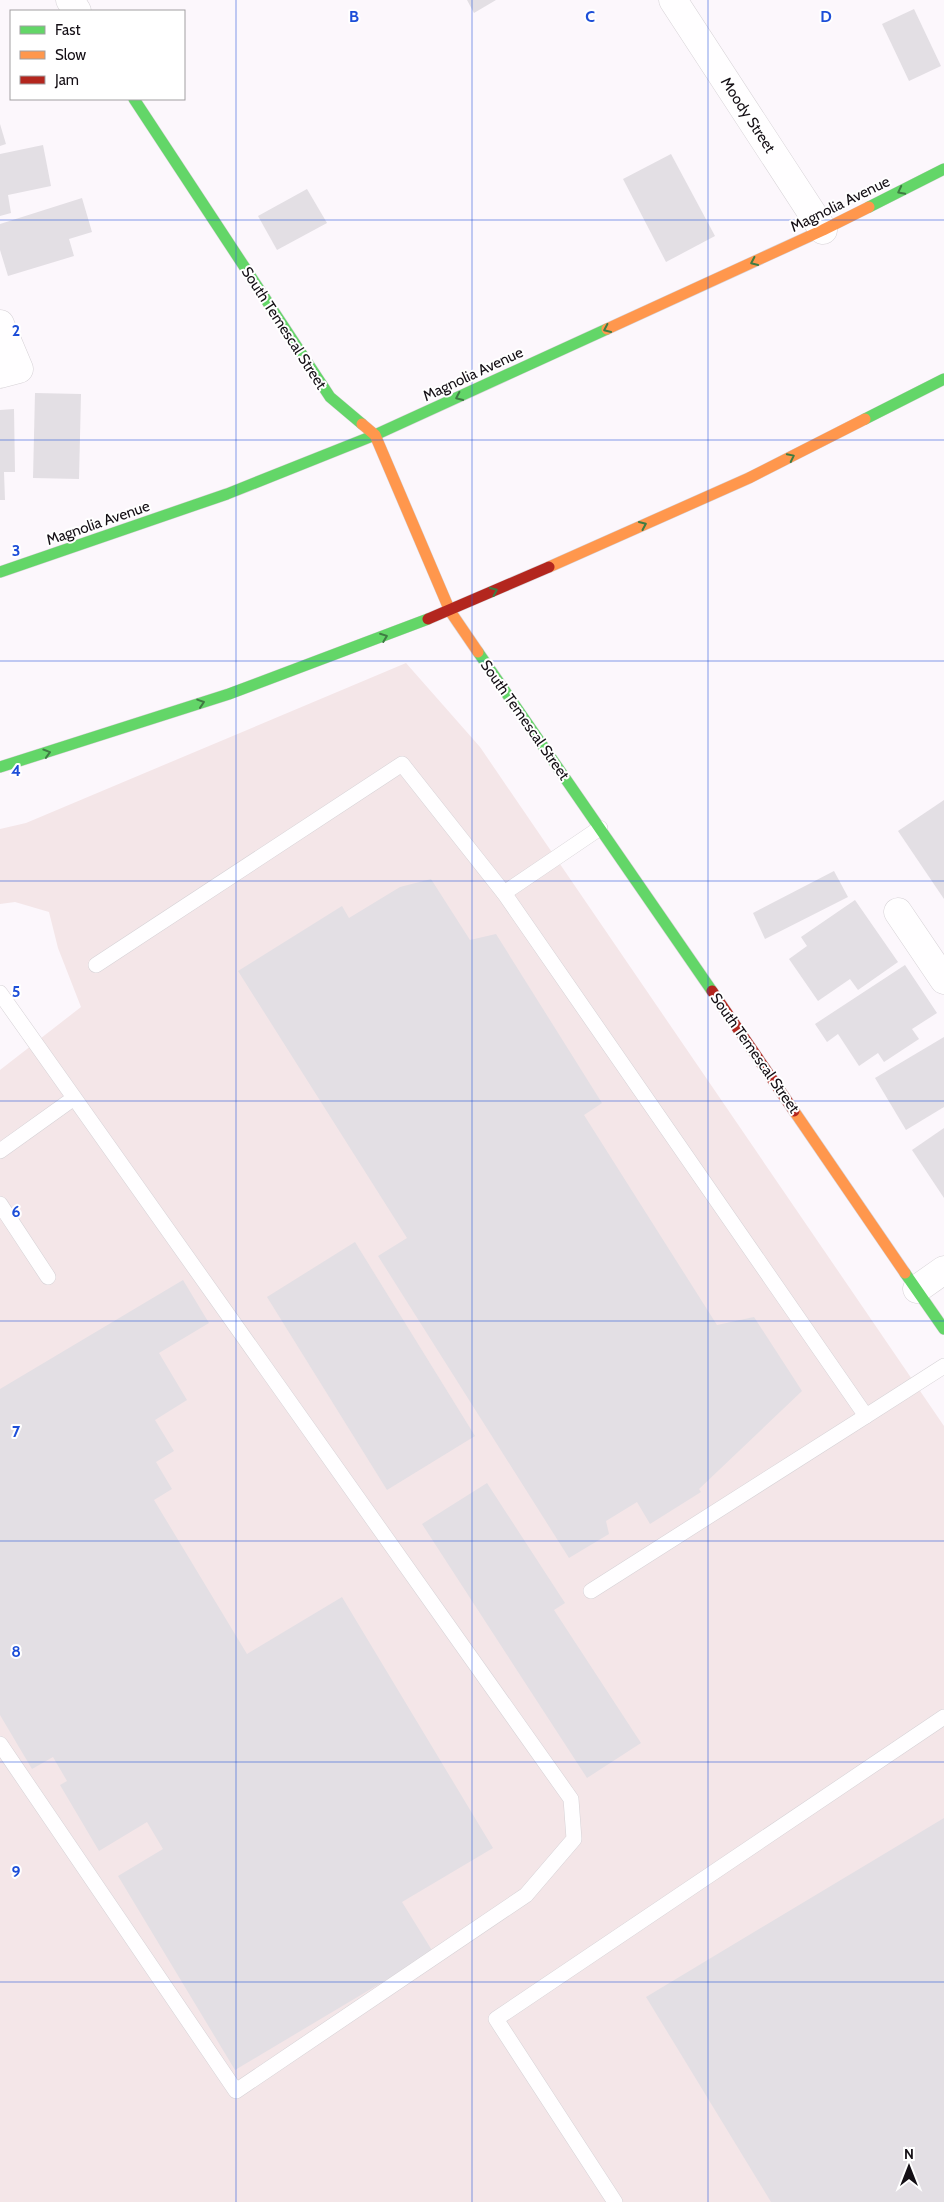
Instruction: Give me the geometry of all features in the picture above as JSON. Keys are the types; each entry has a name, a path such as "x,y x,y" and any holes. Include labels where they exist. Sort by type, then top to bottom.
{"main road":[{"name":"South Temescal Street","path":"135,100 330,397 376,435 450,611 944,1329"},
{"name":"Magnolia Avenue","path":"0,572 227,494 376,435 822,230 944,168"},
{"path":"0,767 96,738 229,694 450,611 749,478 944,379"}],"street":[{"name":"Moody Street","path":"673,0 822,230"},
{"path":"0,324 18,369 0,374"},
{"path":"898,912 936,952 944,980"},
{"path":"917,1289 944,1270"}],"lane":[{"path":"96,965 402,764 504,893 866,1416"},
{"path":"504,893 600,828"},
{"path":"0,993 571,1799 574,1839 526,1895 236,2090 0,1744"},
{"path":"0,1151 74,1098"},
{"path":"0,1204 48,1277"},
{"path":"591,1591 944,1366"},
{"path":"615,2202 496,2019 944,1717"}],"shaded area":[{"path":"406,663 480,747 944,1426 944,2202 0,2202 0,1070 81,1007 58,948 49,912 15,902 0,904 0,829 26,823"}],"building":[{"path":"467,0 496,0 474,13"},
{"path":"914,9 941,66 909,81 882,24"},
{"path":"0,124 6,144 0,146"},
{"path":"43,145 51,186 8,195 11,213 0,216 0,154"},
{"path":"671,154 715,236 666,262 623,179"},
{"path":"307,189 327,223 277,250 258,216"},
{"path":"82,198 92,232 69,239 74,256 8,276 0,250 0,224"},
{"path":"35,393 81,394 79,479 33,478"},
{"path":"14,409 15,472 4,472 5,500 0,500 0,410"},
{"path":"944,800 944,899 898,831"},
{"path":"834,871 848,897 765,939 753,913"},
{"path":"431,879 470,940 496,934 602,1103 584,1115 717,1325 754,1317 802,1391 699,1489 701,1492 650,1524 637,1502 606,1521 609,1534 569,1558 378,1256 407,1238 238,971 342,906 349,918 400,887"},
{"path":"855,900 898,962 858,990 850,979 818,1001 789,959 807,946 801,937"},
{"path":"905,965 937,1013 912,1029 919,1039 884,1062 878,1053 859,1066 838,1034 827,1042 815,1024"},
{"path":"944,1037 944,1107 906,1130 875,1078"},
{"path":"944,1128 944,1198 912,1150"},
{"path":"355,1242 475,1436 387,1490 267,1297"},
{"path":"183,1280 209,1323 159,1353 187,1400 155,1420 174,1451 156,1462 172,1489 154,1500 247,1654 342,1597 493,1848 402,1902 433,1952 235,2070 118,1876 163,1849 147,1822 99,1851 60,1785 67,1781 53,1757 32,1769 0,1715 0,1389"},
{"path":"487,1483 565,1603 554,1610 641,1743 587,1778 422,1524"},
{"path":"944,1818 944,2202 771,2202 646,1997"}],"traffic: fast":[{"path":"135,100 330,397 362,424"},
{"path":"869,207 944,169"},
{"path":"0,572 227,494 375,435 607,329"},
{"path":"865,419 944,379"},
{"path":"0,767 229,694 428,619"},
{"path":"478,652 712,991"},
{"path":"905,1273 944,1329"}],"traffic: slow":[{"path":"607,329 869,207"},
{"path":"549,567 749,478 865,419"},
{"path":"362,424 375,435 450,611 478,652"},
{"path":"794,1111 905,1273"}],"traffic: jam":[{"path":"428,619 549,567"},
{"path":"712,991 794,1111"}]}
